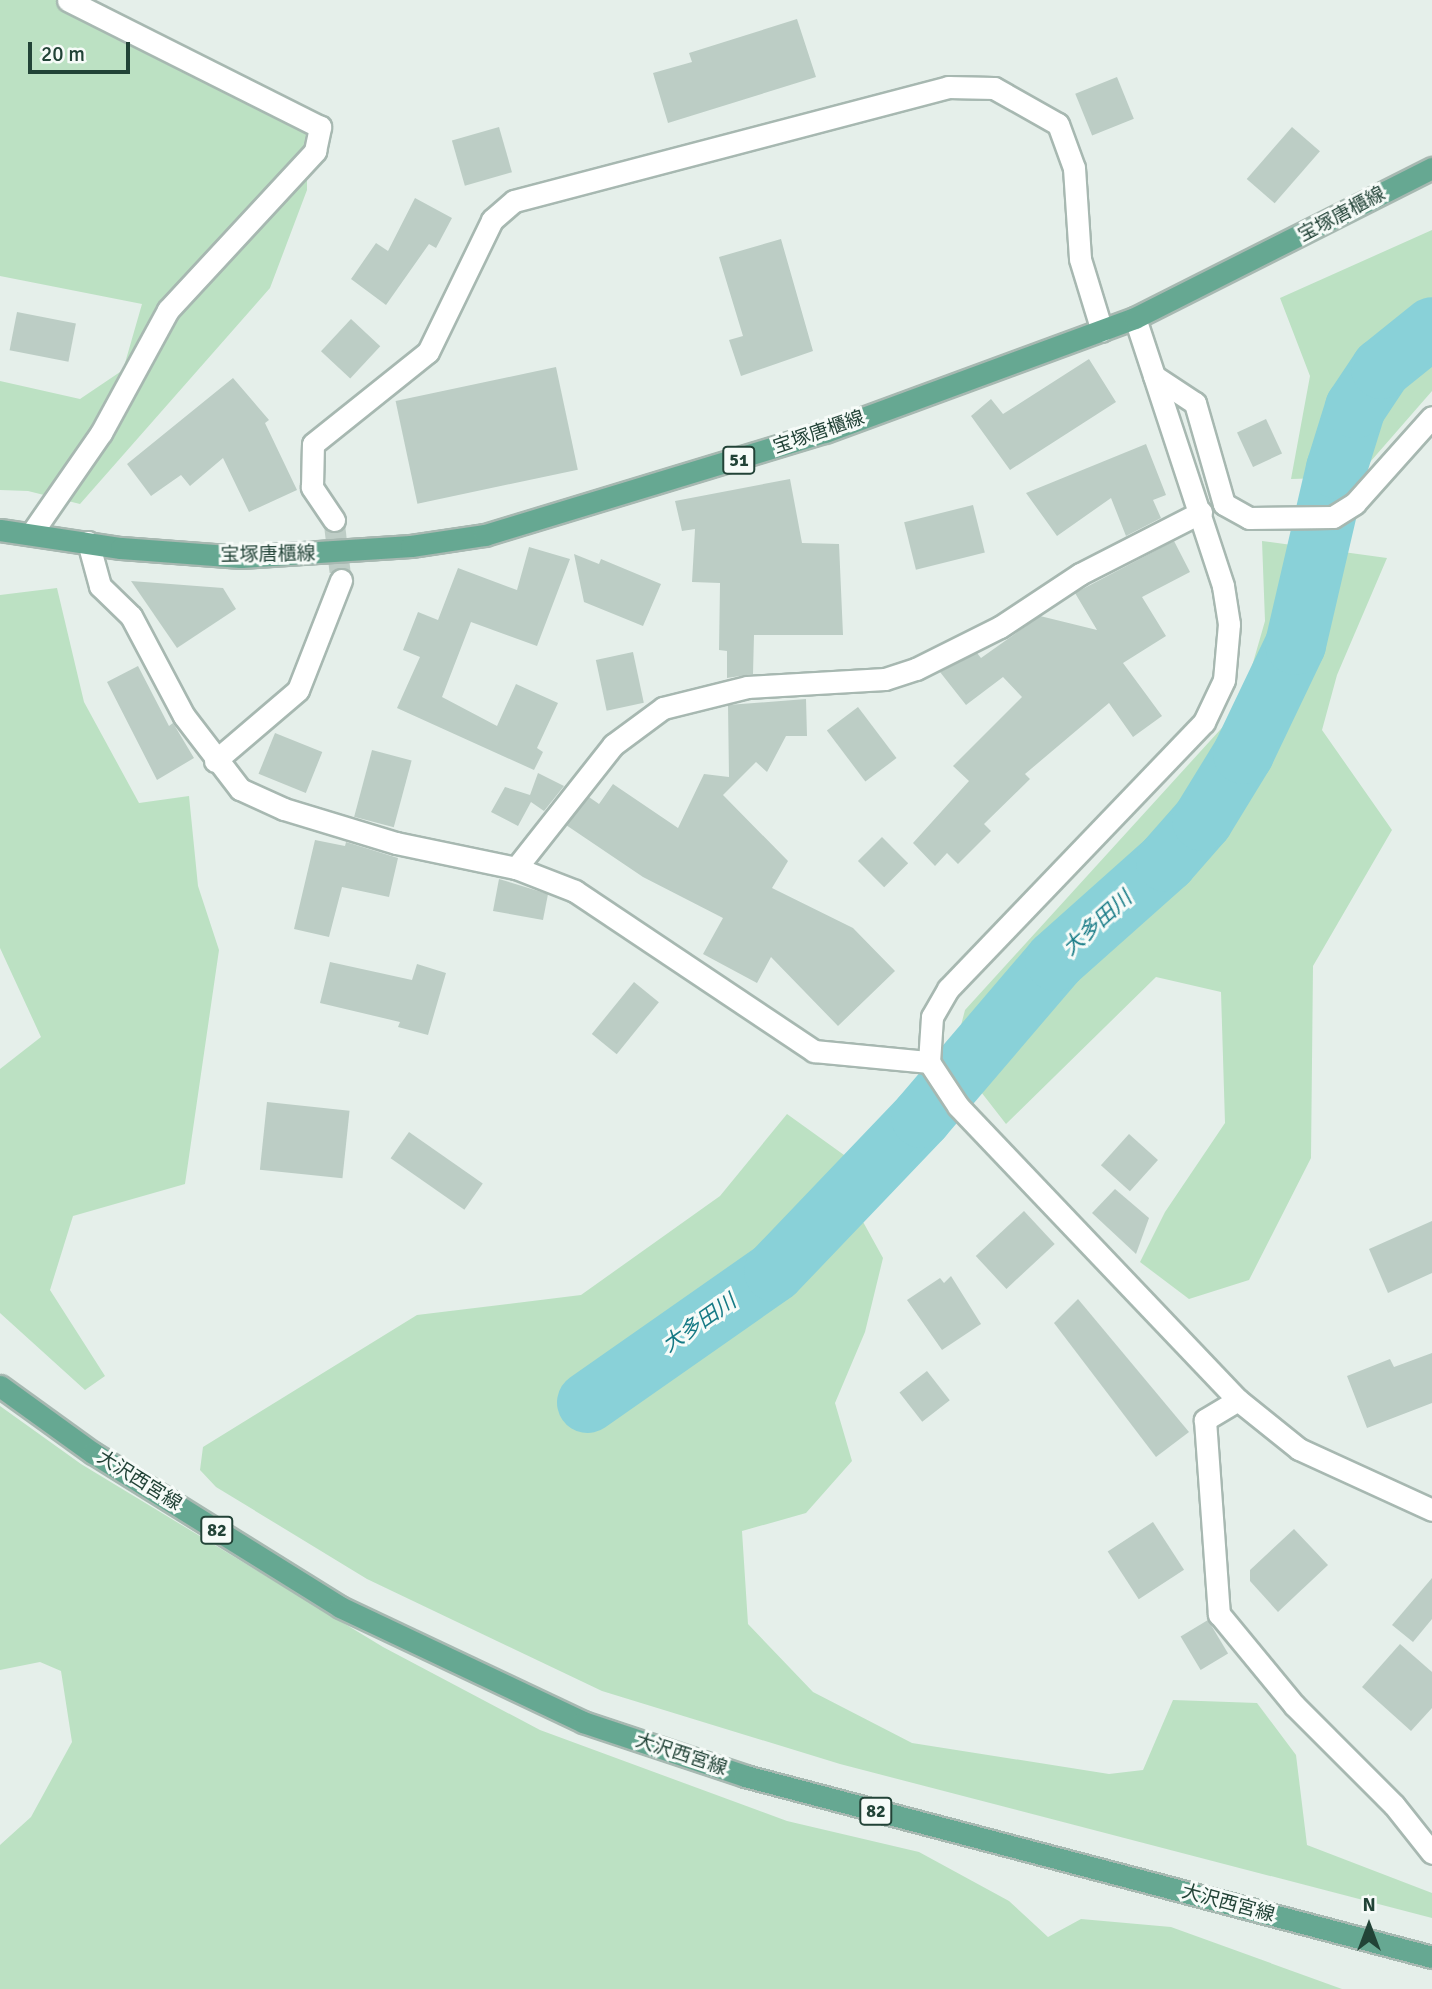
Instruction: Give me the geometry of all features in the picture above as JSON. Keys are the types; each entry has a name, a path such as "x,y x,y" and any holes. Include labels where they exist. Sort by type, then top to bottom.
{"main road":[{"name":"宝塚唐櫃線","path":"0,530 88,542 241,557 411,546 485,534 813,436 1102,331 1135,318 1432,168"},
{"name":"大沢西宮線","path":"0,1386 93,1453 340,1606 583,1722 745,1776 1432,1957"}],"street":[{"path":"31,534 101,433 168,310 315,151 320,127 68,0"},
{"path":"334,520 312,487 313,444 428,352 492,220 514,201 948,87 994,88 1058,124 1074,168 1080,259 1102,331"},
{"path":"1135,318 1201,512 1229,624 1224,680 1217,702 1204,722 948,989 932,1017 929,1062 958,1106 1238,1400 1299,1449 1432,1510"},
{"path":"1154,376 1195,403 1224,504 1249,518 1333,517 1355,503 1432,417"},
{"path":"516,868 613,745 663,708 747,687 886,679 916,668 1000,627 1080,574 1201,512"},
{"path":"88,542 100,586 131,616 153,664 215,761 240,789 284,809 397,843 516,868 575,891 814,1051 929,1062"},
{"path":"215,761 298,690 341,580"},
{"path":"1238,1400 1205,1420 1219,1615 1294,1705 1394,1805 1432,1853"}],"green space":[{"path":"0,0 74,0 307,115 307,190 270,288 80,504 28,491 0,490 0,381 80,399 123,370 142,304 0,276"},
{"path":"1432,230 1432,391 1357,477 1291,479 1310,376 1280,298"},
{"path":"1262,541 1387,558 1337,675 1322,730 1392,830 1313,966 1311,1158 1249,1280 1189,1299 1140,1262 1165,1212 1225,1123 1221,992 1156,977 1006,1124 953,1056 965,1010 1240,708 1265,621"},
{"path":"57,588 84,702 139,803 189,796 198,886 219,950 185,1184 73,1216 50,1290 105,1376 85,1390 0,1313 0,1069 41,1037 0,948 0,595"},
{"path":"787,1114 851,1160 862,1220 883,1258 865,1332 835,1403 852,1461 806,1513 742,1531 748,1624 813,1692 912,1743 1109,1774 1143,1770 1173,1700 1257,1703 1296,1755 1307,1845 1432,1893 1432,1918 840,1764 602,1691 367,1579 216,1487 200,1470 203,1447 417,1315 581,1295 720,1196"},
{"path":"0,1406 81,1464 383,1647 540,1730 787,1821 919,1852 1009,1901 1048,1937 1081,1919 1171,1927 1342,1989 0,1989 0,1845 31,1817 72,1742 61,1671 40,1662 0,1670"}],"building":[{"path":"797,19 816,77 668,123 653,73 692,62 689,53"},
{"path":"1117,77 1134,119 1092,136 1075,94"},
{"path":"499,127 512,172 465,186 452,141"},
{"path":"1292,127 1320,151 1275,203 1247,179"},
{"path":"415,198 452,218 436,248 429,244 386,305 351,279 376,243 388,251"},
{"path":"781,239 813,351 741,376 729,340 743,336 719,257"},
{"path":"17,312 76,323 68,362 10,350"},
{"path":"351,319 380,346 350,378 321,351"},
{"path":"1089,359 1116,402 1010,470 971,416 991,399 1003,414"},
{"path":"556,367 578,470 417,504 396,401"},
{"path":"233,378 269,420 265,423 297,490 249,512 223,458 190,486 181,475 151,496 127,464"},
{"path":"1266,419 1282,453 1253,467 1237,433"},
{"path":"1146,444 1166,495 1153,500 1161,518 1126,536 1111,498 1057,536 1026,493"},
{"path":"790,479 802,543 839,544 843,635 754,635 753,674 727,678 727,651 719,650 720,583 692,582 695,529 682,531 675,501"},
{"path":"973,505 985,553 916,570 904,522"},
{"path":"1174,541 1190,572 1142,597 1166,636 1123,663 1162,716 1133,737 1109,703 1025,774 1030,779 984,824 991,831 958,864 947,853 935,866 913,843 969,781 953,766 1022,697 1003,677 966,705 940,672 977,653 981,658 1040,616 1097,630 1075,593"},
{"path":"529,547 570,559 537,646 471,622 442,697 497,726 516,684 558,703 537,748 543,752 534,770 397,708 420,657 403,650 418,612 438,620 458,568 517,590"},
{"path":"574,554 599,564 601,559 661,584 643,626 584,602"},
{"path":"131,581 223,588 236,609 177,648"},
{"path":"633,652 644,703 607,711 596,660"},
{"path":"138,666 169,726 173,723 194,758 157,780 107,682"},
{"path":"806,699 807,736 786,736 767,772 756,762 723,795 788,861 772,888 853,928 895,971 838,1026 771,957 757,983 703,954 723,918 643,877 566,825 589,797 599,804 613,784 678,828 704,774 729,777 728,705"},
{"path":"858,707 897,758 865,782 827,730"},
{"path":"275,733 322,752 306,793 259,774"},
{"path":"372,750 412,761 394,827 354,817"},
{"path":"538,773 564,786 544,811 531,802 518,826 491,812 505,787 530,795"},
{"path":"882,837 908,863 884,887 858,861"},
{"path":"315,840 345,846 346,842 398,858 389,897 342,887 329,937 294,929"},
{"path":"499,879 548,894 543,920 493,911"},
{"path":"330,962 412,980 417,964 446,973 428,1035 398,1027 400,1022 320,1003"},
{"path":"634,982 659,1002 617,1054 592,1034"},
{"path":"267,1102 350,1111 342,1178 260,1170"},
{"path":"409,1132 483,1184 464,1210 391,1158"},
{"path":"1129,1134 1158,1160 1130,1191 1101,1165"},
{"path":"1115,1189 1149,1218 1136,1254 1092,1213"},
{"path":"1024,1211 1055,1244 1006,1289 976,1256"},
{"path":"1432,1221 1432,1273 1388,1293 1369,1249"},
{"path":"951,1276 981,1324 942,1350 907,1300 940,1278 944,1283"},
{"path":"1078,1299 1189,1432 1156,1457 1054,1323"},
{"path":"1432,1353 1432,1403 1367,1428 1347,1376 1390,1359 1394,1367"},
{"path":"927,1371 950,1400 922,1422 899,1393"},
{"path":"1153,1522 1184,1570 1139,1599 1108,1551"},
{"path":"1294,1529 1328,1565 1278,1612 1250,1581 1250,1570"},
{"path":"1432,1578 1432,1619 1413,1642 1392,1625"},
{"path":"1208,1620 1228,1653 1201,1670 1181,1636"},
{"path":"1400,1644 1432,1672 1432,1708 1411,1731 1362,1687"}],"waterway":[{"name":"大多田川","path":"587,1402 774,1271 921,1117 1055,960 1166,861 1202,820 1243,753 1295,644 1336,468 1355,407 1381,368 1432,327"}],"tunnel":[{"path":"334,520 341,580"}]}
